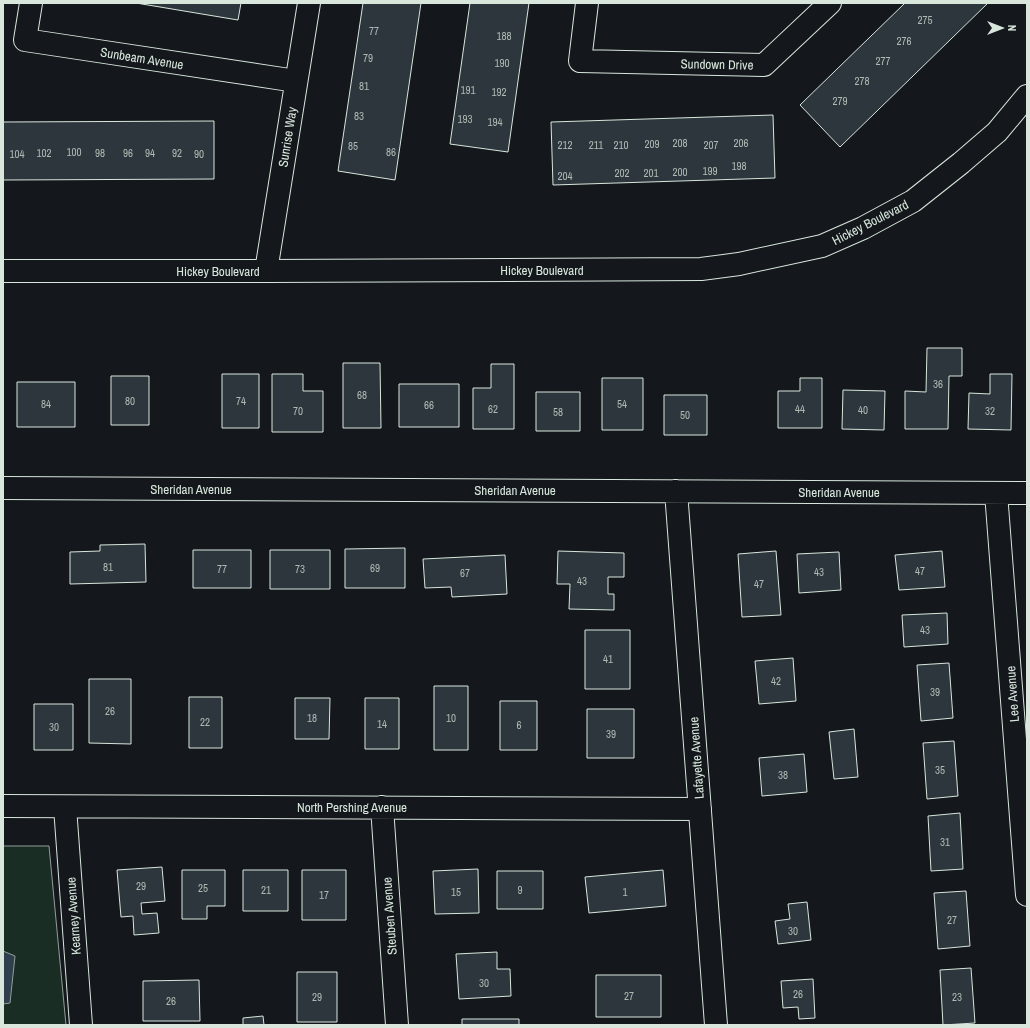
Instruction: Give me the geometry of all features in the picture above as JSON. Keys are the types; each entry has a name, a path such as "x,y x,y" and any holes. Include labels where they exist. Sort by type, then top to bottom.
{"street":[{"name":"Sunbeam Avenue","path":"31,3 25,40 296,81"},
{"name":"Sunrise Way","path":"266,271 309,3"},
{"name":"Sundown Drive","path":"587,3 580,61 764,66 830,3"},
{"name":"Hickey Boulevard","path":"3,271 702,269 739,264 822,246 863,228 913,201 997,132 1027,96"},
{"name":"Sheridan Avenue","path":"3,488 1027,493"},
{"name":"Lafayette Avenue","path":"676,491 716,1025"},
{"name":"Lee Avenue","path":"996,493 1027,895"},
{"name":"North Pershing Avenue","path":"3,806 700,808"},
{"name":"Kearney Avenue","path":"65,807 81,1025"},
{"name":"Steuben Avenue","path":"382,808 397,1025"}],"green space":[{"path":"3,846 49,846 66,1025 3,1025"}],"water":[{"path":"3,951 15,956 10,1003 3,1004"}],"building":[{"path":"136,3 241,3 238,20"},
{"path":"363,3 421,3 395,180 338,171"},
{"path":"470,3 529,3 508,152 450,144"},
{"path":"905,3 988,3 840,147 800,105"},
{"path":"773,115 775,178 553,185 551,122"},
{"path":"214,121 214,179 3,180 3,122"},
{"path":"927,348 962,348 962,376 949,376 948,429 905,429 905,391 926,392"},
{"path":"343,363 380,363 381,428 343,428"},
{"path":"491,364 514,364 514,429 473,429 473,388 491,388"},
{"path":"222,374 259,374 259,428 222,428"},
{"path":"272,374 303,374 303,391 323,391 323,432 272,432"},
{"path":"990,374 1012,374 1011,430 968,429 969,393 990,394"},
{"path":"111,376 149,376 149,425 111,425"},
{"path":"602,378 643,378 643,430 602,430"},
{"path":"800,378 822,378 822,428 778,428 778,391 800,391"},
{"path":"17,382 75,382 75,427 17,427"},
{"path":"399,384 459,384 459,427 399,427"},
{"path":"843,390 885,391 884,430 842,429"},
{"path":"536,392 580,392 580,431 536,431"},
{"path":"664,395 707,395 707,435 664,435"},
{"path":"145,544 146,582 70,584 70,552 100,551 100,545"},
{"path":"405,548 405,588 345,588 345,549"},
{"path":"193,550 251,550 251,588 193,588"},
{"path":"270,550 330,550 330,589 270,589"},
{"path":"558,551 624,553 624,577 608,577 608,594 614,594 614,610 569,609 570,584 557,584"},
{"path":"776,551 781,615 742,617 738,554"},
{"path":"942,551 945,587 899,590 895,555"},
{"path":"839,552 841,590 799,593 797,554"},
{"path":"505,555 507,594 452,597 451,587 425,588 423,559"},
{"path":"947,613 948,644 904,647 902,615"},
{"path":"585,630 630,630 630,689 585,689"},
{"path":"793,658 796,701 759,704 755,661"},
{"path":"949,663 953,718 921,721 917,665"},
{"path":"89,679 131,679 131,744 89,743"},
{"path":"434,686 468,686 468,750 434,750"},
{"path":"189,697 222,697 222,748 189,748"},
{"path":"295,698 330,698 329,739 295,739"},
{"path":"365,698 399,698 399,749 365,749"},
{"path":"500,701 537,701 537,750 500,750"},
{"path":"34,704 73,704 73,750 34,750"},
{"path":"587,709 634,709 634,758 587,758"},
{"path":"854,729 858,777 834,779 829,732"},
{"path":"954,741 958,796 927,799 923,743"},
{"path":"804,754 807,792 762,796 759,758"},
{"path":"960,813 963,869 931,871 928,816"},
{"path":"162,867 165,901 141,903 142,914 157,913 159,933 134,935 133,916 121,917 117,870"},
{"path":"478,869 479,913 435,914 433,871"},
{"path":"182,870 225,870 225,906 207,906 207,919 182,919"},
{"path":"243,870 288,870 288,911 243,911"},
{"path":"302,870 346,870 346,920 302,920"},
{"path":"663,870 666,906 589,913 585,877"},
{"path":"497,871 543,871 543,909 497,909"},
{"path":"966,891 970,946 938,949 934,893"},
{"path":"807,902 811,940 778,944 775,921 790,919 788,904"},
{"path":"497,952 497,969 510,969 511,996 459,999 456,954"},
{"path":"971,968 975,1023 943,1025 940,970"},
{"path":"297,972 337,972 337,1022 297,1022"},
{"path":"596,975 661,975 661,1017 596,1017"},
{"path":"813,979 815,1018 799,1019 798,1007 783,1008 781,981"},
{"path":"199,980 200,1021 143,1021 143,981"},
{"path":"263,1016 264,1025 243,1025 243,1018"},
{"path":"462,1019 519,1019 519,1025 462,1025"}]}
